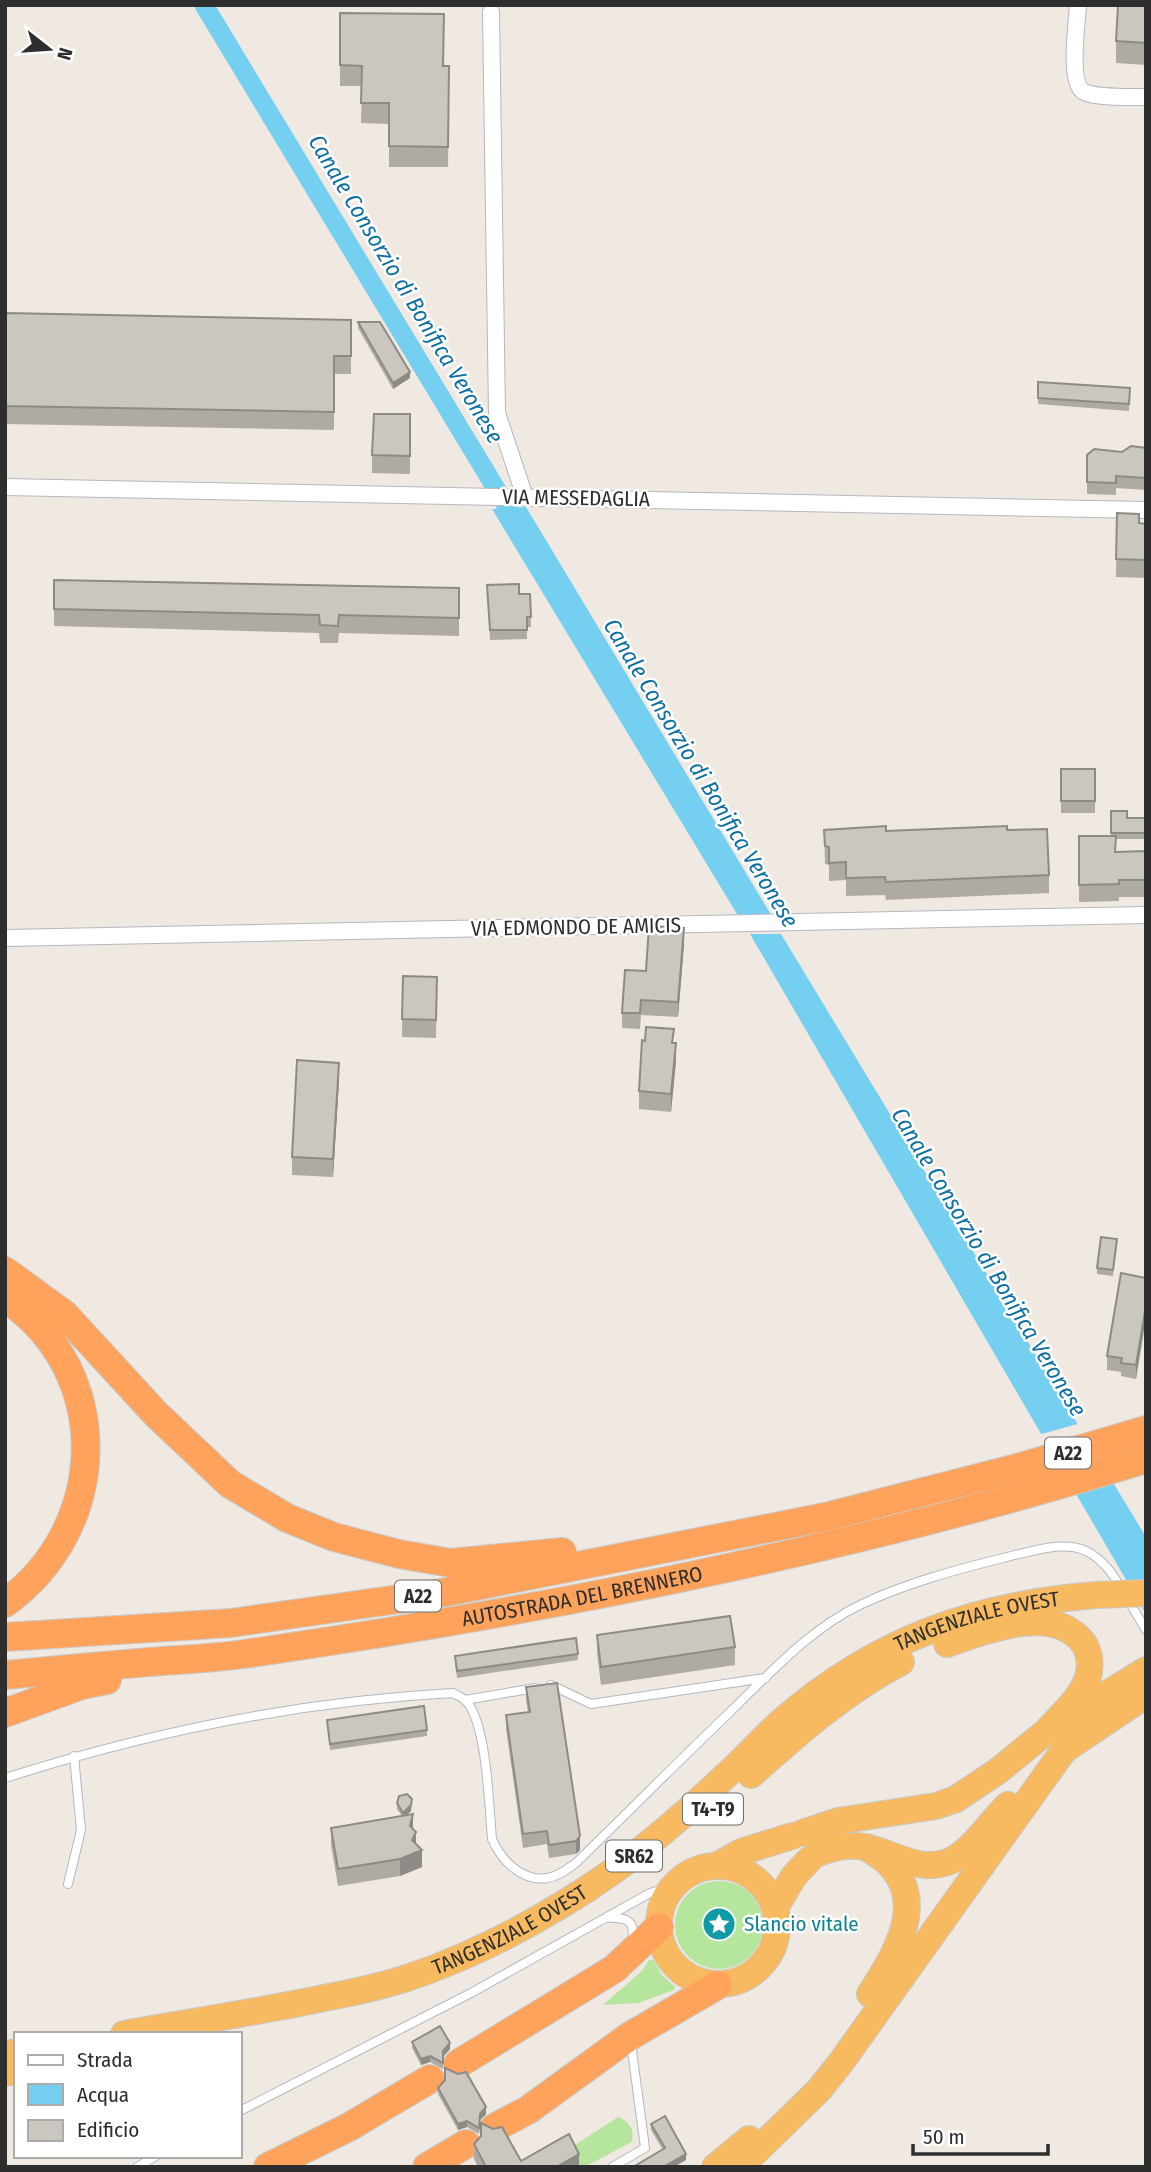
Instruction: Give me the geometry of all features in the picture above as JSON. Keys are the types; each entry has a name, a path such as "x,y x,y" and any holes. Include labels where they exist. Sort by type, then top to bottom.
{"highway":[{"path":"5,1271 64,1314 156,1414 230,1484 287,1518 334,1537 399,1555 451,1563 621,1545 706,1528 825,1517"},
{"path":"5,1298 44,1330 64,1359 79,1392 86,1455 71,1524 50,1558 15,1596 5,1603"},
{"name":"AUTOSTRADA DEL BRENNERO","path":"5,1637 231,1623 441,1592 825,1517 1017,1468 1132,1434"},
{"name":"AUTOSTRADA DEL BRENNERO","path":"5,1675 241,1654 447,1621 651,1584 846,1541 1027,1495 1137,1462"},
{"name":"TANGENZIALE OVEST","path":"136,2032 359,1991 403,1979 477,1949 562,1905 608,1876 693,1806 782,1722 854,1667 896,1645 986,1611 1028,1602 1146,1593"},
{"name":"T4-T9","path":"242,2033 326,2017 410,1994 503,1957 607,1898 641,1873 812,1720 840,1699 914,1656 973,1634 1033,1621 1048,1622 1075,1633 1084,1643 1089,1654 1087,1681 1056,1741"},
{"path":"5,1713 82,1685 241,1654"},
{"path":"775,1908 794,1876 813,1857 833,1847 866,1847 928,1866 951,1861 962,1853 1056,1741 1146,1670"},
{"path":"718,1866 741,1852 838,1821 936,1807 956,1799 998,1771 1146,1695"},
{"path":"740,2167 803,2106 842,2061 1056,1741"},
{"path":"715,2167 767,2123 825,2056 882,1976 895,1953 906,1918 904,1886 887,1861 866,1847"},
{"path":"495,2128 528,2110 672,2009 718,1985 743,1979 764,1964 776,1938 775,1908 769,1894 747,1873 733,1867 702,1867 673,1886 660,1911 659,1927 665,1952 673,1964 694,1980 718,1985"},
{"path":"458,2064 582,1990 626,1959 659,1927"},
{"path":"268,2167 349,2127 430,2080"},
{"path":"427,2167 466,2144"}],"street":[{"path":"1078,5 1075,74 1077,86 1086,93 1146,97"},
{"path":"491,12 497,413 525,497"},
{"name":"VIA MESSEDAGLIA","path":"5,487 1146,510"},
{"name":"VIA EDMONDO DE AMICIS","path":"5,938 1146,915"}],"lane":[{"path":"5,1777 74,1756 226,1721 326,1706 453,1693 466,1700 480,1734 492,1839 498,1852 518,1871 545,1879 560,1874 576,1863 812,1634 861,1605 927,1579 1043,1548 1064,1546 1081,1549 1101,1559 1146,1630"},
{"path":"466,1700 552,1685 591,1704 765,1678"},
{"path":"68,1884 81,1830 74,1756"},
{"path":"242,2110 471,1993 650,1894 673,1886"},
{"path":"608,1918 623,1917 630,1920 633,1934 626,1959"},
{"path":"612,2167 645,2148 630,2036"},
{"path":"137,2167 153,2158"}],"green space":[{"path":"719,1881 736,1885 750,1894 759,1908 763,1925 759,1942 750,1956 736,1965 719,1969 702,1965 688,1956 679,1942 675,1925 679,1908 688,1894 702,1885"},
{"path":"649,1960 653,1960 662,1975 675,1987 674,1990 638,2003 603,2005 643,1970"},
{"path":"618,2117 630,2127 632,2142 584,2167 578,2167 569,2149"}],"water":[{"path":"526,507 773,918 740,919 492,509"},
{"path":"750,934 781,934 1146,1537 1146,1614"}],"pier":[{"path":"1081,1423 1115,1479 1071,1492 1038,1435"}],"building":[{"path":"1118,5 1146,5 1146,43 1116,41"},
{"path":"340,13 444,14 443,66 449,66 448,147 389,146 389,103 361,103 362,66 340,65"},
{"path":"5,313 351,320 351,356 334,356 334,412 5,406"},
{"path":"358,322 380,322 410,372 393,383"},
{"path":"1038,382 1130,388 1129,404 1038,398"},
{"path":"374,414 410,414 410,456 372,455"},
{"path":"1131,446 1146,448 1146,478 1116,476 1116,483 1087,482 1087,455 1094,449 1122,452"},
{"path":"1117,513 1139,514 1139,523 1146,524 1146,560 1116,559"},
{"path":"54,580 459,588 459,618 339,615 338,626 320,625 319,615 54,609"},
{"path":"519,584 519,594 530,594 531,617 527,617 527,630 490,630 487,585"},
{"path":"1061,769 1095,769 1095,801 1061,801"},
{"path":"1111,811 1127,811 1127,818 1146,818 1146,833 1111,833"},
{"path":"886,826 886,831 1007,826 1007,830 1047,829 1049,875 886,882 885,877 846,878 846,862 829,863 829,847 825,846 824,830"},
{"path":"1079,836 1116,836 1115,852 1146,851 1146,880 1079,885"},
{"path":"649,926 684,928 678,1002 641,1000 640,1013 622,1013 625,970 646,971"},
{"path":"403,976 437,977 436,1020 402,1019"},
{"path":"646,1027 674,1029 672,1043 676,1043 671,1094 639,1091 642,1040 645,1041"},
{"path":"297,1060 339,1063 333,1159 292,1157"},
{"path":"1101,1237 1117,1239 1113,1270 1097,1268"},
{"path":"1121,1273 1146,1278 1146,1305 1136,1365 1121,1363 1122,1358 1107,1356"},
{"path":"730,1616 735,1647 601,1667 597,1635"},
{"path":"576,1638 578,1654 457,1671 455,1656"},
{"path":"557,1683 580,1836 576,1841 549,1845 547,1831 523,1834 506,1715 530,1712 526,1687"},
{"path":"424,1706 427,1730 330,1744 327,1720"},
{"path":"407,1794 412,1799 411,1805 403,1813 397,1803 399,1796"},
{"path":"413,1814 410,1826 416,1832 412,1840 422,1850 400,1859 338,1869 331,1828"},
{"path":"440,2026 450,2043 443,2051 443,2063 430,2056 421,2059 412,2042"},
{"path":"445,2068 458,2074 466,2072 486,2107 480,2114 479,2128 467,2121 458,2124 438,2088 445,2080"},
{"path":"665,2116 686,2154 663,2167 633,2167 665,2148 651,2124"},
{"path":"481,2123 493,2129 502,2127 521,2161 569,2134 579,2154 556,2167 486,2167 474,2144 481,2136"}],"waterway":[{"name":"Canale Consorzio di Bonifica Veronese","path":"204,5 521,530"}],"place":[{"name":"Slancio vitale","path":"719,1924"}]}
